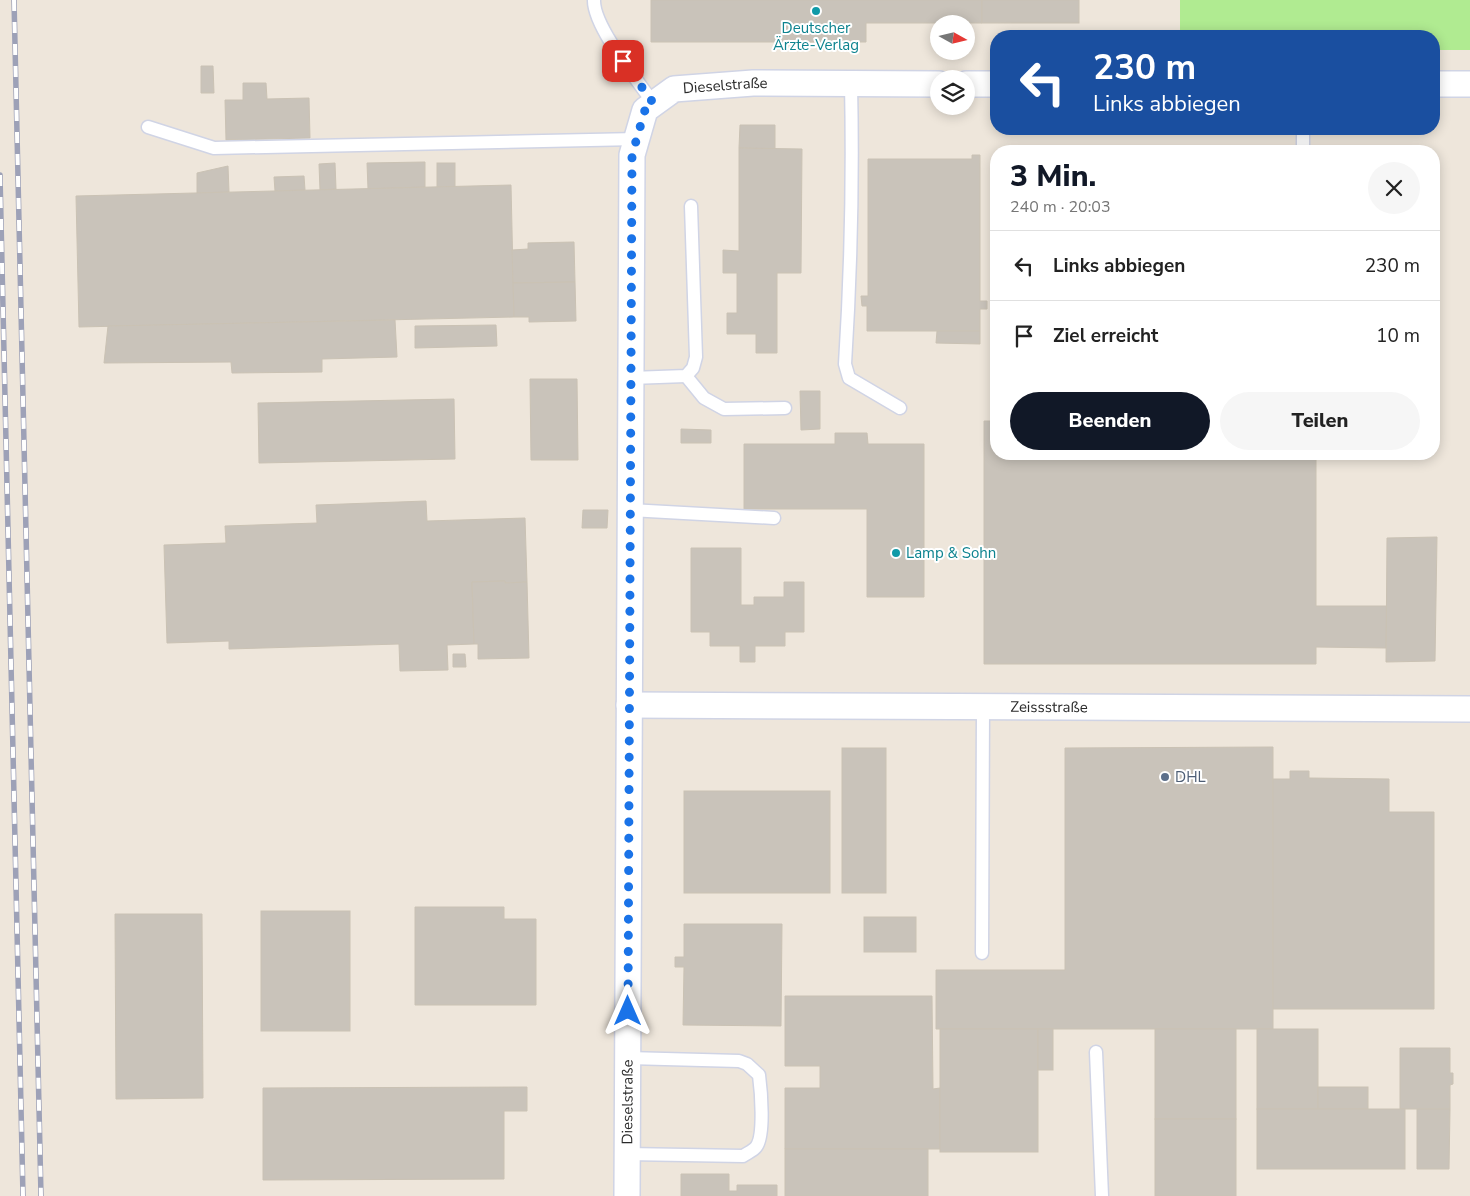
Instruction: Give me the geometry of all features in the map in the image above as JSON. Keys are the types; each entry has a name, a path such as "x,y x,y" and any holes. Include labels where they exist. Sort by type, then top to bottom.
{"street":[{"name":"Dieselstraße","path":"627,1196 632,155 645,110 674,89 753,83 930,84"},
{"path":"975,84 990,84"},
{"path":"1440,84 1470,84"},
{"name":"Zeissstraße","path":"629,705 1470,709"}],"lane":[{"path":"594,0 594,9 613,47 654,104"},
{"path":"850,83 853,160 852,225 845,364 849,378 900,408"},
{"path":"148,127 214,148 637,138"},
{"path":"631,378 686,376 693,368 696,358 691,206"},
{"path":"686,376 704,398 724,410 785,408"},
{"path":"630,510 774,518"},
{"path":"982,953 983,707"},
{"path":"1096,1052 1102,1196"},
{"path":"627,1154 743,1156 756,1148 760,1142 762,1102 759,1075 747,1064 739,1061 628,1058"}],"green space":[{"path":"1180,0 1470,0 1470,50 1440,50 1440,30 1180,30"}],"building":[{"name":"Deutscher Ärzte-Verlag","path":"651,0 982,0 982,23 975,23 975,15 930,15 930,23 866,23 866,42 651,42"},
{"path":"982,0 1079,0 1079,23 982,23"},
{"path":"201,66 213,66 214,93 201,93"},
{"path":"243,83 266,83 267,99 309,98 310,138 226,140 225,100 243,100"},
{"path":"740,125 775,125 775,149 739,148"},
{"path":"739,148 802,149 801,273 777,273 777,353 756,353 756,334 727,334 727,313 737,313 737,273 723,273 723,250 739,251"},
{"path":"972,155 980,155 980,301 987,301 987,309 980,309 980,331 867,331 867,306 862,306 861,296 868,296 868,159 972,159"},
{"path":"425,162 425,187 368,189 367,163"},
{"path":"335,163 336,189 320,190 319,164"},
{"path":"437,163 455,163 455,187 437,187"},
{"path":"228,166 229,192 197,193 197,173"},
{"path":"304,176 305,190 275,191 274,177"},
{"path":"511,185 514,317 79,327 76,196"},
{"path":"574,242 575,282 513,283 512,250 528,249 528,243"},
{"path":"575,282 576,321 529,322 529,317 514,317 513,283"},
{"path":"395,320 397,357 322,359 322,372 232,373 231,362 104,363 108,326"},
{"path":"496,325 497,346 415,348 415,326"},
{"path":"937,331 980,331 980,344 936,343"},
{"path":"530,379 577,379 578,460 531,460"},
{"path":"800,391 820,391 820,429 801,430"},
{"path":"454,399 455,459 259,463 258,403"},
{"path":"984,421 990,421 990,460 1316,460 1316,606 1387,606 1386,648 1316,647 1316,664 984,664"},
{"path":"681,429 711,430 711,443 681,443"},
{"name":"Lamp & Sohn","path":"835,433 867,433 868,444 924,444 924,597 867,597 867,509 744,509 744,444 835,444"},
{"path":"426,501 427,521 525,518 527,582 472,582 474,644 447,645 448,670 400,671 399,644 229,649 229,641 167,643 164,545 226,543 225,526 317,523 316,505"},
{"path":"583,510 608,510 607,528 582,528"},
{"path":"1437,537 1435,661 1386,662 1387,538"},
{"path":"691,548 741,548 741,605 754,605 754,597 784,597 784,582 804,582 804,632 785,632 785,646 755,646 755,662 740,662 740,646 710,646 710,632 691,632"},
{"path":"505,581 505,583 527,582 529,658 478,659 478,644 474,644 472,582"},
{"path":"453,654 465,654 466,667 453,667"},
{"path":"1273,747 1273,1029 936,1029 936,970 1065,970 1065,748"},
{"path":"842,748 886,748 886,893 842,893"},
{"path":"1290,771 1309,771 1309,778 1389,779 1389,812 1434,812 1434,1009 1273,1009 1273,779 1290,779"},
{"path":"684,791 830,791 830,893 684,893"},
{"path":"415,907 504,907 504,919 536,919 536,1005 415,1005"},
{"path":"261,911 350,911 350,1031 261,1031"},
{"path":"115,914 202,914 203,1098 116,1099"},
{"path":"864,917 916,917 916,952 864,952"},
{"path":"684,924 782,924 781,1026 683,1025 684,967 675,967 675,957 684,957"},
{"path":"785,996 932,996 933,1089 940,1088 940,1149 785,1149 785,1088 820,1088 820,1066 785,1066"},
{"path":"940,1029 1038,1029 1038,1152 940,1152"},
{"path":"1038,1029 1053,1029 1053,1070 1038,1070"},
{"path":"1155,1029 1236,1029 1236,1119 1155,1119"},
{"path":"1257,1029 1318,1029 1318,1109 1257,1109"},
{"path":"1400,1048 1450,1048 1450,1073 1453,1073 1453,1084 1450,1085 1450,1109 1400,1109"},
{"path":"527,1087 527,1111 504,1111 504,1179 263,1180 263,1088"},
{"path":"1318,1087 1368,1087 1368,1109 1318,1109"},
{"path":"1257,1109 1405,1109 1405,1169 1257,1169"},
{"path":"1417,1109 1450,1109 1449,1169 1417,1169"},
{"path":"1155,1119 1236,1119 1236,1196 1155,1196"},
{"path":"785,1149 928,1149 928,1196 785,1196"},
{"path":"681,1174 729,1174 729,1191 737,1191 737,1185 777,1185 777,1196 681,1196"}],"railway":[{"path":"14,0 41,1196"},
{"path":"0,175 23,1196"}],"place":[{"name":"Deutscher Ärzte-Verlag","path":"816,11"},
{"name":"Lamp & Sohn","path":"896,553"},
{"name":"DHL","path":"1165,777"}],"route":[{"path":"623,61 654,104 645,110 632,155 628,1011"}]}
